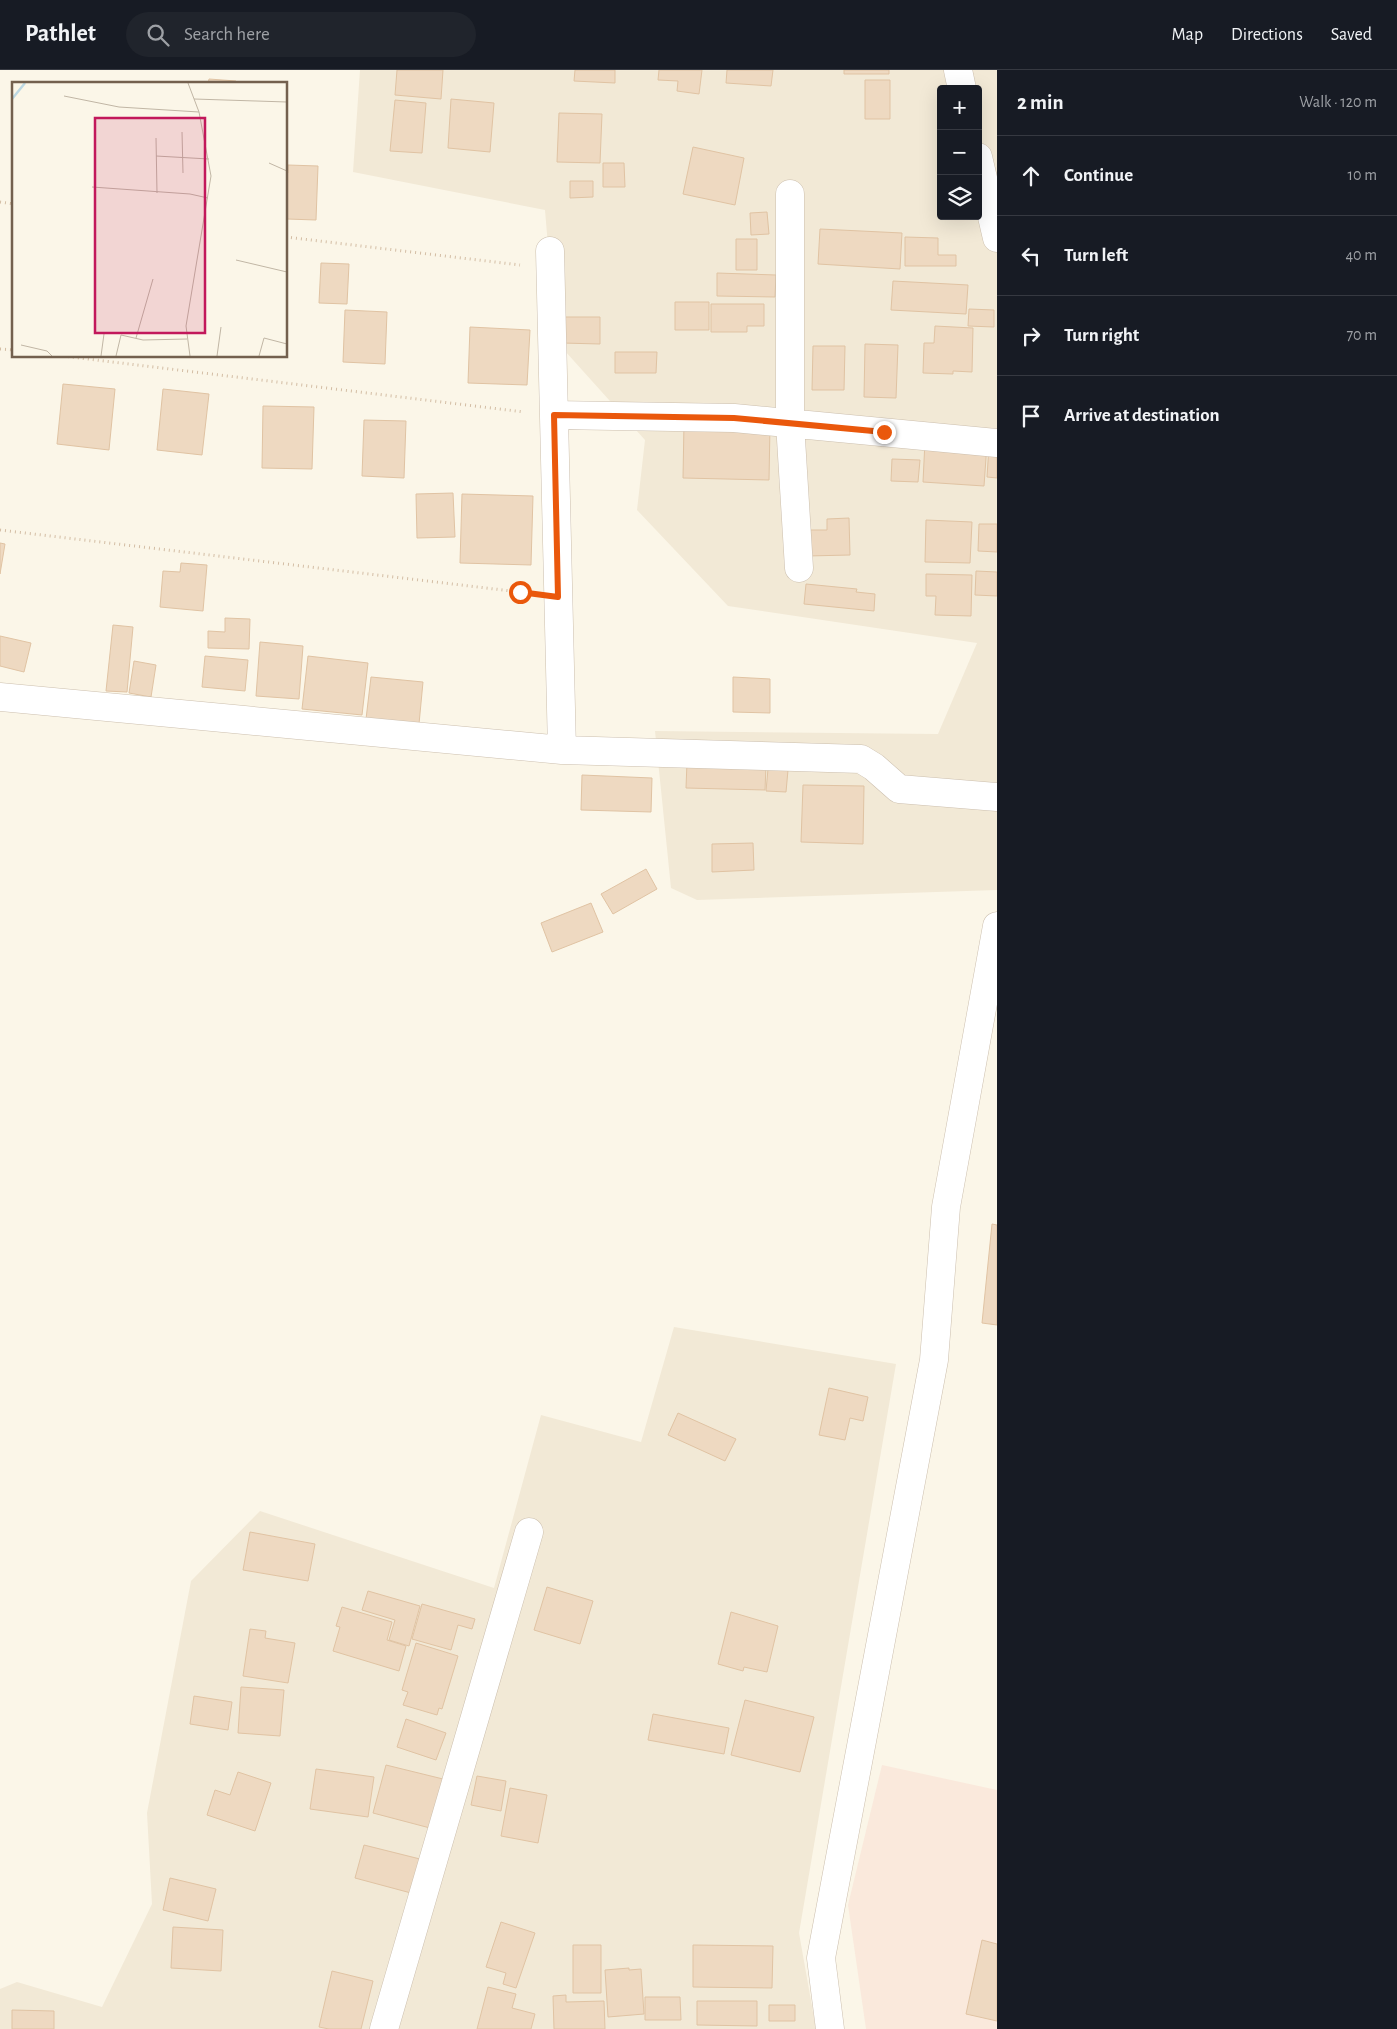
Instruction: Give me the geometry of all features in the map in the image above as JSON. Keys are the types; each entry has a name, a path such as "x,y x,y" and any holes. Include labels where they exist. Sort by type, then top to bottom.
{"street":[{"path":"958,70 961,85"},
{"path":"982,174 997,238"},
{"path":"790,194 790,423 799,568"},
{"path":"550,260 562,750"},
{"path":"554,415 734,418 997,443"},
{"path":"0,697 562,750 860,759 874,767 899,788 997,798"},
{"path":"830,2029 821,1958 934,1360 946,1206 997,926"},
{"path":"384,2029 529,1532"}],"path":[{"path":"288,237 550,260"},
{"path":"80,358 554,415"},
{"path":"0,530 558,597"}],"shaded area":[{"path":"360,70 997,70 997,890 697,900 671,888 655,731 938,734 977,643 728,606 637,510 645,440 556,341 545,210 353,172"},
{"path":"674,1327 896,1364 799,1933 816,2029 0,2029 0,1989 17,1982 102,2007 152,1904 147,1813 191,1581 260,1511 494,1588 541,1415 641,1442"},
{"path":"882,1765 997,1790 997,2029 866,2029 848,1905"}],"building":[{"path":"397,70 443,70 441,99 395,95"},
{"path":"575,70 615,70 615,83 574,81"},
{"path":"659,70 702,70 699,94 677,91 678,81 658,80"},
{"path":"727,70 773,70 771,86 726,83"},
{"path":"844,70 889,70 889,74 844,74"},
{"path":"209,79 236,81 236,82 208,82"},
{"path":"865,80 890,80 890,119 865,119"},
{"path":"451,99 494,103 490,152 448,148"},
{"path":"395,100 426,103 422,153 390,151"},
{"path":"559,113 602,114 600,163 557,162"},
{"path":"693,147 744,158 735,205 683,194"},
{"path":"603,163 624,163 625,187 603,187"},
{"path":"288,165 318,166 316,220 288,219"},
{"path":"570,181 593,181 593,197 570,198"},
{"path":"767,212 769,234 751,235 750,213"},
{"path":"820,229 902,233 900,269 818,264"},
{"path":"905,237 938,238 938,255 956,255 956,266 905,266"},
{"path":"736,239 757,239 757,270 736,270"},
{"path":"321,263 349,264 347,304 319,303"},
{"path":"717,273 776,275 775,297 717,296"},
{"path":"893,281 968,285 966,314 891,310"},
{"path":"675,302 709,302 709,330 675,330"},
{"path":"711,304 764,304 764,326 747,326 747,332 711,332"},
{"path":"969,309 994,310 994,327 968,326"},
{"path":"345,310 387,312 385,364 343,362"},
{"path":"563,317 600,317 600,344 562,343"},
{"path":"935,326 973,328 972,372 953,371 953,374 923,373 924,343 934,343"},
{"path":"470,327 530,330 527,385 468,383"},
{"path":"865,344 898,345 896,398 864,397"},
{"path":"813,346 845,346 844,390 812,390"},
{"path":"615,352 657,352 656,373 615,373"},
{"path":"63,384 115,389 109,450 57,444"},
{"path":"163,389 209,394 202,455 157,450"},
{"path":"263,406 314,407 312,469 262,468"},
{"path":"364,420 406,421 404,478 362,476"},
{"path":"684,423 770,425 769,480 683,478"},
{"path":"925,441 987,444 984,486 923,482"},
{"path":"989,446 997,446 997,478 987,477"},
{"path":"892,459 920,460 918,482 891,481"},
{"path":"453,493 455,537 417,538 416,494"},
{"path":"462,494 533,496 531,565 460,563"},
{"path":"849,518 850,555 807,556 806,530 827,530 827,519"},
{"path":"926,520 972,522 970,563 925,562"},
{"path":"979,524 997,524 997,552 978,551"},
{"path":"0,543 5,544 0,574"},
{"path":"181,563 207,565 203,611 160,607 163,571 180,572"},
{"path":"976,571 997,572 997,596 975,595"},
{"path":"926,574 972,575 971,616 935,615 936,596 926,596"},
{"path":"806,584 857,589 856,592 875,594 874,611 804,604"},
{"path":"225,618 250,619 249,649 208,648 208,631 225,632"},
{"path":"113,625 133,627 127,692 106,691"},
{"path":"0,636 31,643 24,672 0,666"},
{"path":"260,642 303,646 299,699 256,696"},
{"path":"205,656 248,660 245,691 202,687"},
{"path":"308,656 368,663 362,715 302,709"},
{"path":"134,661 156,665 151,697 129,693"},
{"path":"371,677 423,682 419,724 366,719"},
{"path":"733,677 770,679 770,713 733,712"},
{"path":"687,762 766,765 765,790 686,788"},
{"path":"768,769 788,770 786,792 766,791"},
{"path":"582,775 652,778 651,812 581,810"},
{"path":"803,785 864,786 863,844 801,842"},
{"path":"753,843 754,870 712,872 712,844"},
{"path":"646,869 657,889 613,914 601,894"},
{"path":"591,903 603,932 552,952 541,923"},
{"path":"992,1224 997,1225 997,1325 982,1323"},
{"path":"829,1388 868,1397 863,1421 850,1418 845,1440 819,1435"},
{"path":"678,1413 736,1439 725,1461 668,1435"},
{"path":"250,1532 315,1544 308,1581 243,1570"},
{"path":"547,1587 593,1601 580,1644 534,1630"},
{"path":"368,1591 420,1606 409,1646 389,1640 395,1620 362,1610"},
{"path":"422,1604 475,1619 472,1629 458,1625 451,1650 412,1639"},
{"path":"342,1607 392,1622 387,1640 406,1646 399,1671 333,1651 340,1627 336,1626"},
{"path":"731,1612 778,1626 767,1672 744,1667 743,1671 718,1664"},
{"path":"250,1629 266,1631 265,1638 295,1643 288,1683 243,1676"},
{"path":"416,1643 458,1656 442,1709 439,1708 437,1715 403,1705 408,1692 402,1690"},
{"path":"241,1687 284,1690 280,1736 238,1733"},
{"path":"194,1696 232,1702 228,1730 190,1724"},
{"path":"745,1700 814,1717 800,1772 731,1755"},
{"path":"653,1714 729,1728 724,1754 648,1740"},
{"path":"406,1719 446,1733 436,1760 397,1747"},
{"path":"386,1765 443,1779 430,1828 373,1813"},
{"path":"316,1769 374,1777 368,1817 310,1809"},
{"path":"238,1772 271,1783 255,1831 207,1815 215,1790 230,1795"},
{"path":"477,1776 506,1781 501,1811 471,1805"},
{"path":"510,1788 547,1795 538,1843 501,1836"},
{"path":"364,1845 420,1859 411,1893 355,1878"},
{"path":"170,1878 216,1889 208,1921 163,1910"},
{"path":"501,1922 535,1933 516,1988 503,1984 506,1973 486,1967"},
{"path":"173,1927 223,1930 221,1971 171,1968"},
{"path":"982,1940 997,1944 997,2021 966,2014"},
{"path":"573,1945 601,1945 601,1993 573,1993"},
{"path":"693,1945 773,1946 772,1988 693,1987"},
{"path":"629,1968 629,1970 641,1969 644,2014 608,2017 605,1970"},
{"path":"332,1971 373,1981 361,2029 329,2029 319,2027"},
{"path":"488,1987 516,1994 512,2008 535,2014 531,2029 477,2029"},
{"path":"566,1995 566,2002 604,2001 605,2029 554,2029 553,1996"},
{"path":"645,1997 680,1997 681,2020 645,2020"},
{"path":"697,2001 757,2001 757,2026 697,2025"},
{"path":"769,2005 795,2005 795,2021 769,2021"},
{"path":"12,2010 54,2011 54,2029 12,2029"}],"route":[{"path":"520,592 558,597 554,415 734,418 884,432"}]}
